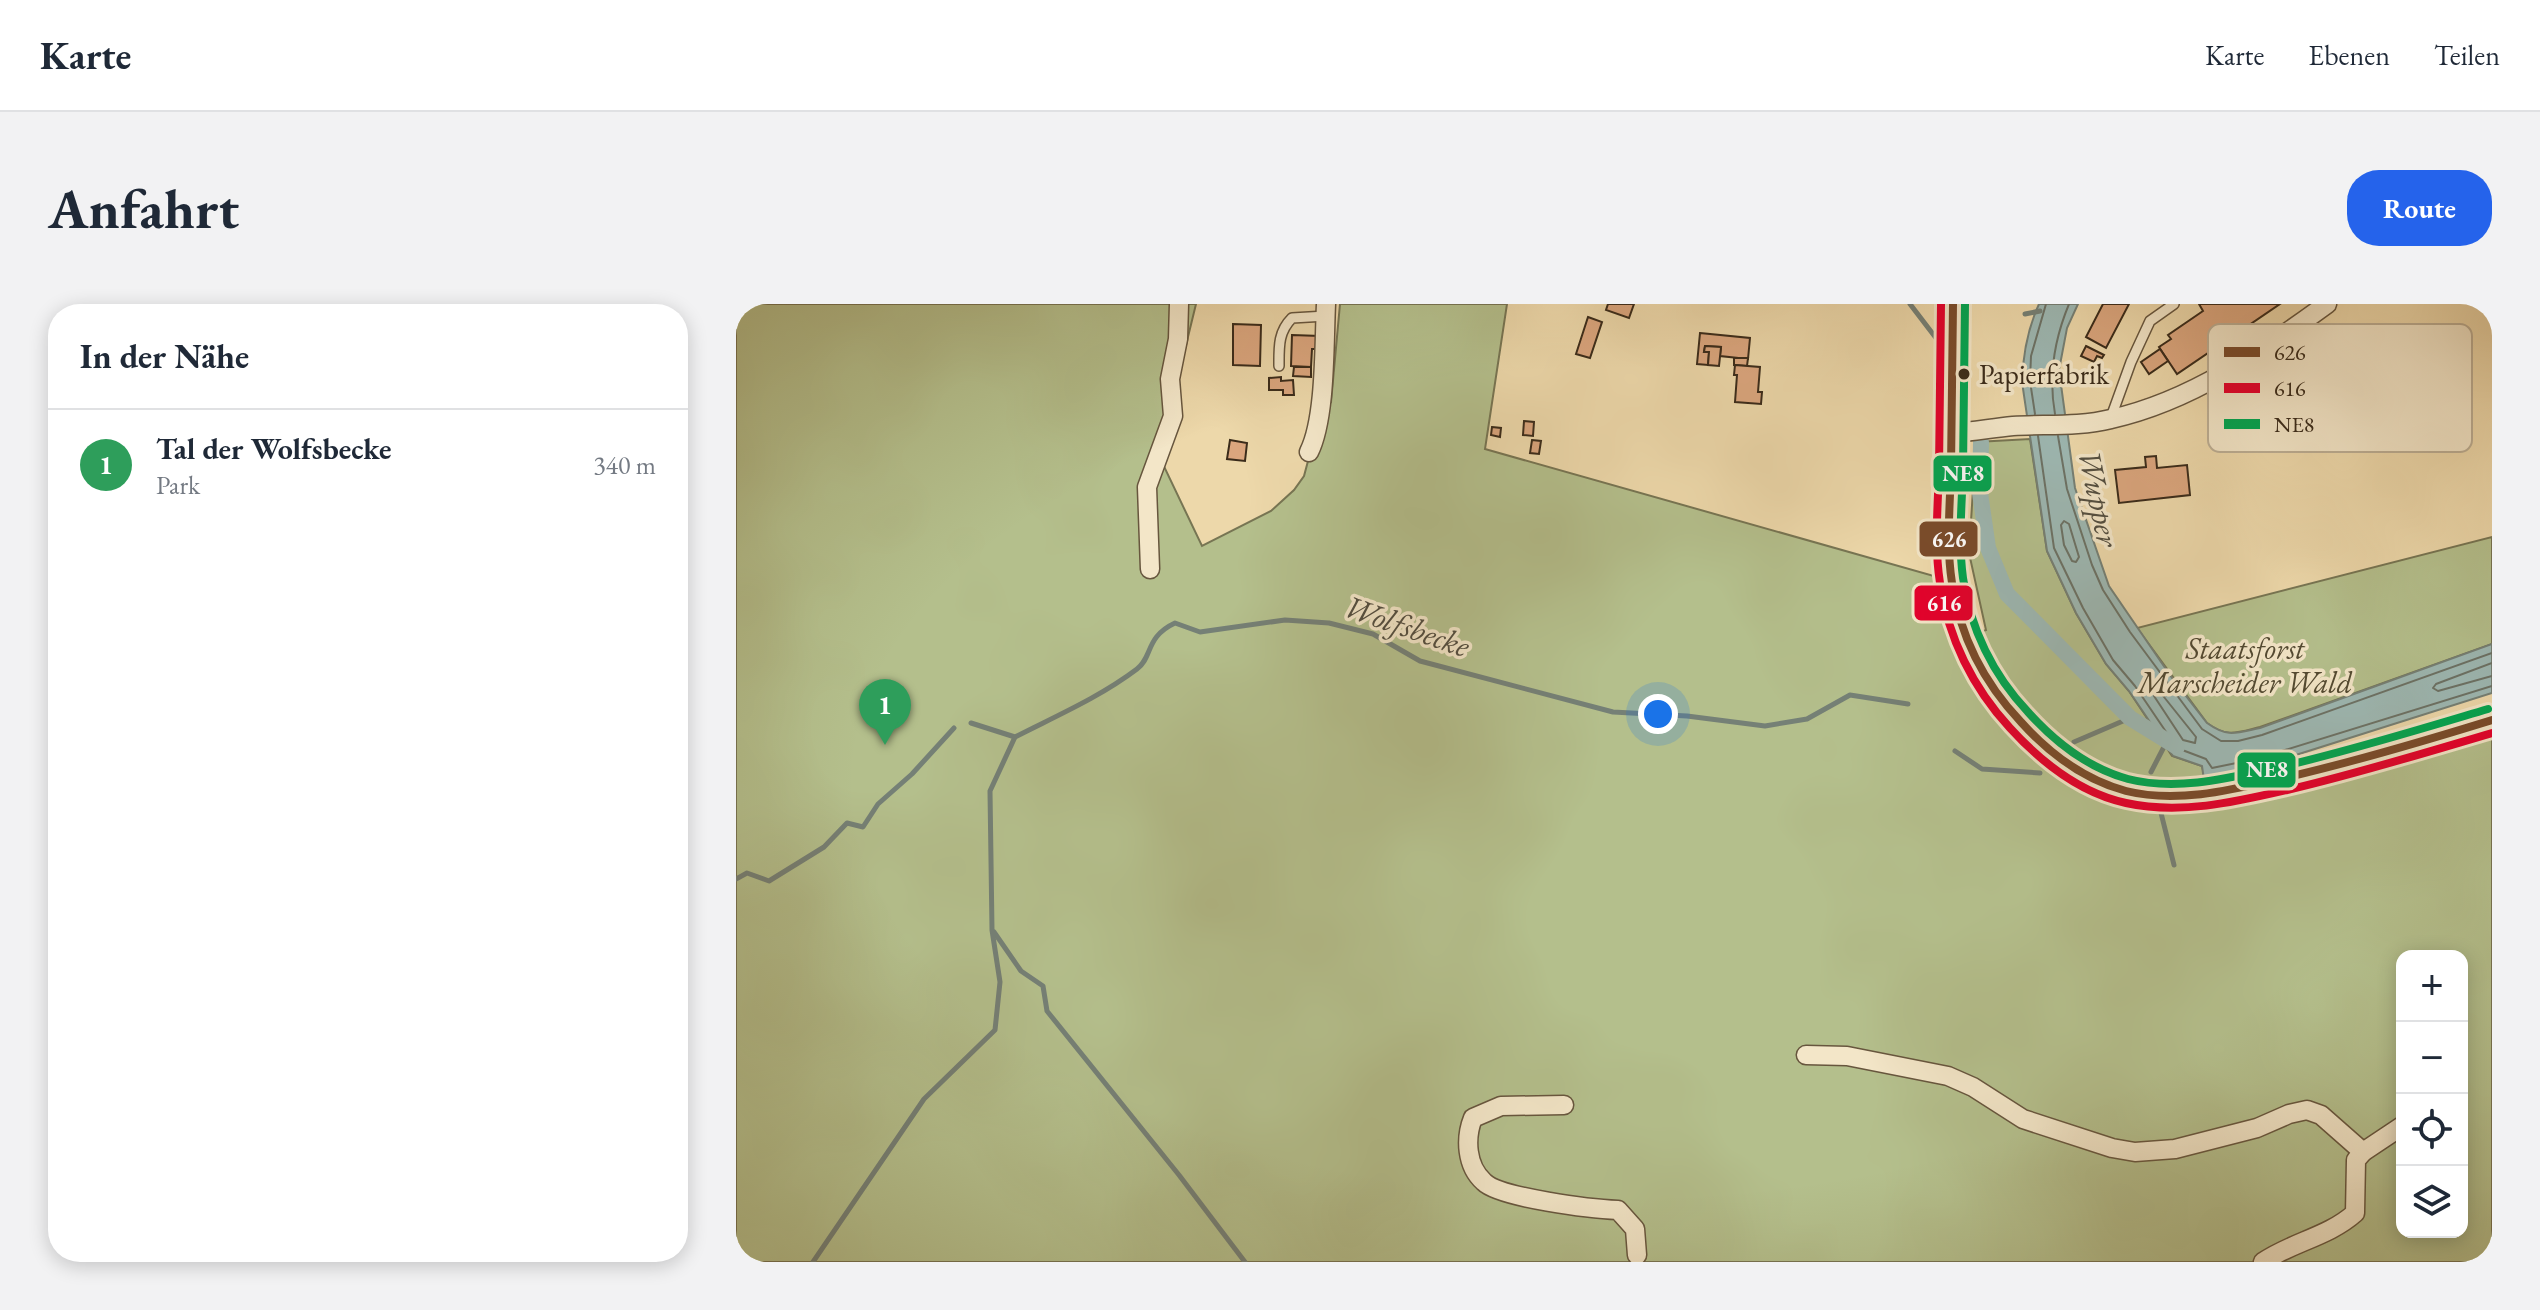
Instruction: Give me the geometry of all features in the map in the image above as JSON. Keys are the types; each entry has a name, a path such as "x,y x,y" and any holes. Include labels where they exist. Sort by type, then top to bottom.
{"main road":[{"path":"1953,304 1950,558 1953,593 1962,628 1984,676 2017,719 2047,750 2083,773 2115,788 2171,797 2205,794 2344,765 2492,720"}],"street":[{"path":"1150,569 1147,487 1173,416 1170,379 1178,339 1179,304"},
{"path":"2300,324 2327,304"},
{"path":"1309,452 1314,442 1323,378 1326,310"},
{"path":"1952,433 2110,420 2194,391 2208,382"},
{"path":"1806,1055 1847,1056 1948,1076 1973,1087 2023,1119 2112,1148 2135,1152 2175,1149 2208,1142 2307,1110 2321,1115 2363,1152"},
{"path":"1564,1105 1501,1106 1473,1118 1467,1133 1475,1170 1484,1183 1498,1191 1591,1209 1618,1210 1635,1229 1637,1255"},
{"path":"2263,1262 2339,1227 2355,1213 2356,1160 2396,1130"}],"lane":[{"path":"2110,420 2150,321 2174,304"},
{"path":"1279,366 1279,343 1285,325 1292,318 1326,310"}],"green space":[{"path":"736,304 1196,304 1159,456 1202,546 1271,511 1304,476 1324,401 1331,402 1340,304 1507,304 1485,449 1941,578 1957,640 1986,630 1969,553 1976,442 2030,439 2047,551 2076,613 2106,664 2129,691 2172,756 2202,766 2205,779 2230,773 2242,789 2492,719 2492,1262 736,1262"},
{"name":"Staatsforst Marscheider Wald","path":"2492,537 2492,644 2260,727 2226,732 2207,723 2137,628"}],"water":[{"path":"2039,304 2078,304 2067,328 2059,370 2075,488 2109,586 2207,723 2227,732 2260,728 2492,644 2492,693 2258,767 2204,780 2202,766 2173,756 2129,691 2106,664 2076,613 2047,551 2022,382 2026,342"}],"building":[{"path":"1608,304 1634,304 1629,318 1606,310"},
{"path":"2103,304 2129,304 2106,348 2086,337"},
{"path":"2199,304 2280,304 2251,324 2208,324 2208,353 2177,374 2159,347 2171,339 2168,335 2203,311"},
{"path":"1588,317 1602,322 1590,358 1576,354"},
{"path":"1233,324 1261,325 1260,366 1233,365"},
{"path":"1700,333 1750,338 1748,359 1720,356 1721,347 1705,346 1704,352 1709,352 1708,365 1697,364"},
{"path":"1292,335 1320,336 1319,349 1312,349 1311,367 1291,366"},
{"path":"1705,346 1721,347 1719,366 1708,365 1709,352 1704,352"},
{"path":"2086,346 2104,355 2102,358 2097,356 2094,362 2081,356"},
{"path":"2160,349 2168,361 2149,374 2141,362"},
{"path":"1734,358 1748,358 1747,366 1734,365"},
{"path":"1735,365 1760,367 1758,392 1762,392 1761,404 1735,402"},
{"path":"1294,367 1311,367 1311,377 1293,376"},
{"path":"1281,377 1281,381 1293,380 1294,395 1283,395 1283,390 1269,390 1269,378"},
{"path":"1524,421 1534,422 1533,436 1523,435"},
{"path":"1492,427 1501,428 1500,437 1491,435"},
{"path":"1230,440 1247,443 1245,461 1227,459"},
{"path":"1532,440 1541,441 1539,454 1530,453"},
{"path":"2156,456 2157,468 2187,465 2190,495 2119,503 2115,470 2146,467 2145,457"}],"waterway":[{"path":"1910,304 1936,338"},
{"path":"2025,314 2040,311"},
{"path":"1981,442 1980,493 1988,548 2007,594 2130,718 2177,747"},
{"name":"Wolfsbecke","path":"971,723 1015,737 1123,679 1142,664 1159,634 1175,623 1200,632 1285,620 1329,623 1373,634 1420,661 1613,712 1687,716 1765,726 1807,719 1850,695 1908,704"},
{"path":"2074,742 2130,718"},
{"name":"Wolfsbecke","path":"736,879 747,873 769,881 824,847 847,823 863,827 878,804 912,774 954,728"},
{"path":"813,1262 924,1099 995,1030 1000,982 992,930 990,791 1015,737"},
{"path":"2151,772 2167,741"},
{"path":"1955,751 1982,769 2040,773"},
{"path":"2160,809 2174,865"},
{"path":"994,932 1021,971 1043,986 1047,1011 1245,1262"}],"transit line":[{"name":"616","path":"1941,304 1937,540 1944,603 1956,643 1974,679 2010,728 2048,764 2077,784 2109,798 2146,806 2187,807 2227,803 2313,784 2492,733"},
{"name":"626","path":"1953,304 1949,540 1956,603 1968,640 1985,675 2021,722 2056,755 2082,773 2126,791 2146,795 2187,795 2227,790 2314,771 2492,720"},
{"name":"NE8","path":"1965,304 1961,537 1966,597 1977,633 1994,667 2015,698 2049,734 2086,761 2113,774 2147,783 2186,784 2310,760 2488,709"}],"place":[{"name":"Papierfabrik","path":"1964,374"},
{"name":"Tal der Wolfsbecke","path":"885,745"}],"water label":[{"name":"Wupper","path":"2099,498"}]}
